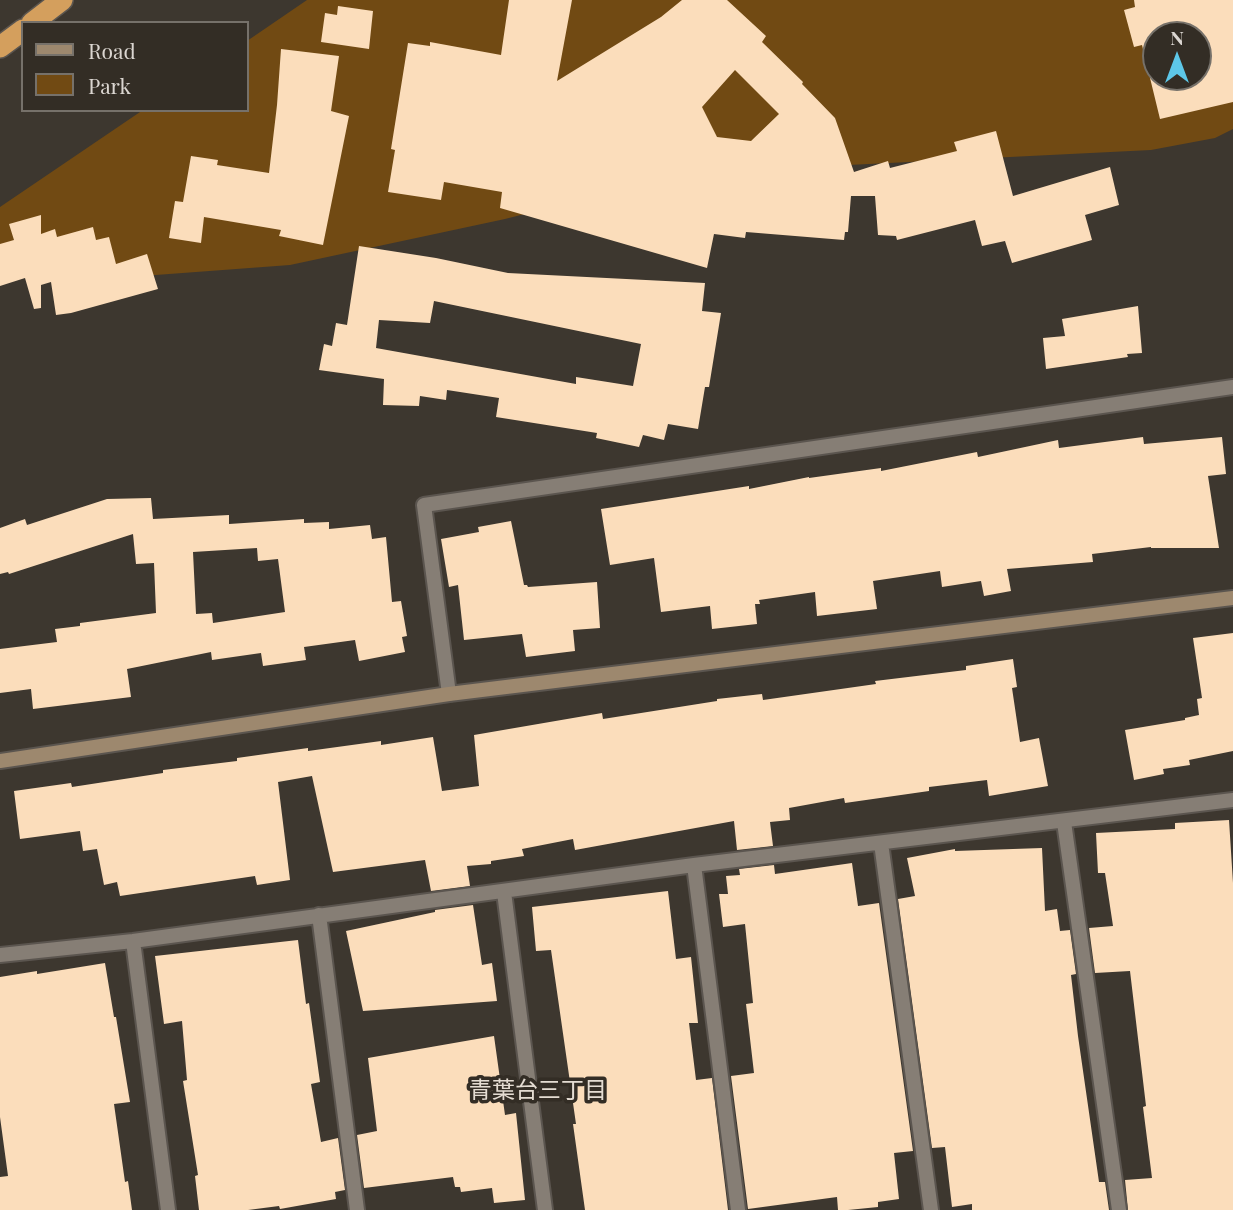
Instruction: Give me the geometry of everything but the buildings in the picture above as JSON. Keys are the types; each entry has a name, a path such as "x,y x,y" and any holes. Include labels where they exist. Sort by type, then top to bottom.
{"highway":[{"path":"35,21 62,0"},
{"path":"0,47 21,31"}],"street":[{"path":"449,694 425,505 1233,387"},
{"path":"0,761 449,694 1233,598"},
{"path":"0,955 133,941 694,865 1233,800"},
{"path":"1064,822 1119,1210"},
{"path":"881,843 931,1210"},
{"path":"694,865 738,1210"},
{"path":"504,892 545,1210"},
{"path":"319,915 357,1210"},
{"path":"133,941 168,1210"}],"green space":[{"path":"307,0 1233,0 1233,129 1215,138 1151,150 687,173 505,219 290,265 102,279 0,246 0,207 140,112 248,112 248,40"}],"district":[{"name":"青葉台三丁目","path":"538,1091"}]}
